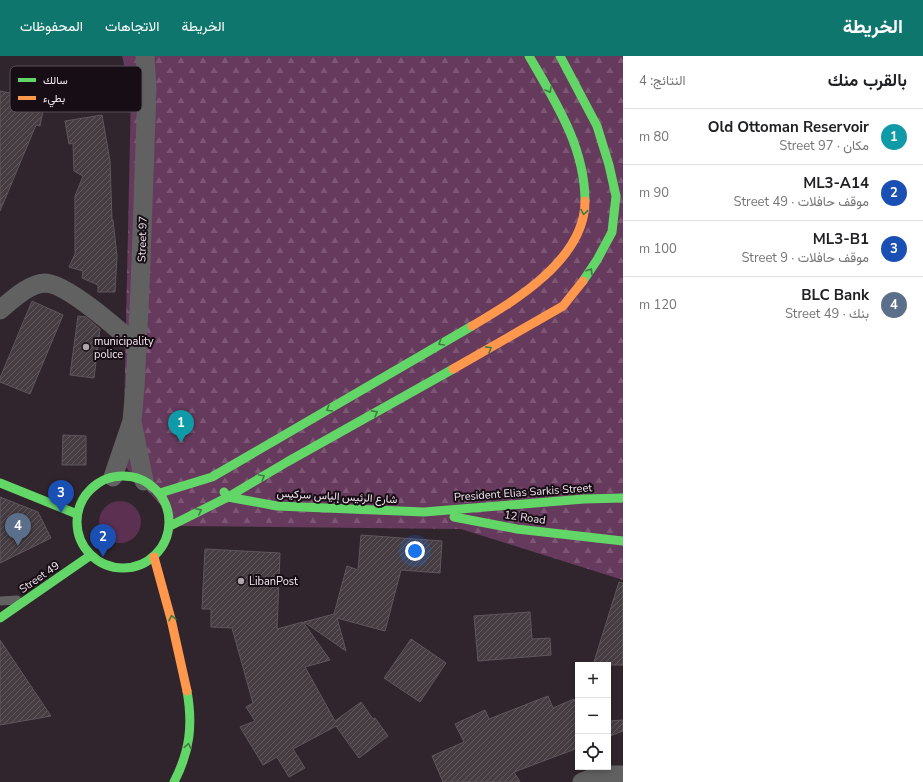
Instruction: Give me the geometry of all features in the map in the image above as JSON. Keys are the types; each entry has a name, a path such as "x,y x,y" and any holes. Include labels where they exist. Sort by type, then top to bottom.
{"main road":[{"path":"160,493 216,482 499,310 538,282 554,266 570,246 580,230 585,214 586,193 575,140 530,56"},
{"path":"170,526 228,497 563,306 586,278 612,232 616,196 609,165 597,126 560,56"},
{"path":"122,475 144,481 160,493 166,504 169,515 170,526 167,538 162,548 154,557 142,564 129,568 116,568 102,563 91,555 82,543 77,529 78,514 81,502 88,491 98,483 113,477 122,475"},
{"path":"216,482 228,497"},
{"path":"0,483 78,514"},
{"name":"شارع الرئيس إلياس سركيس","path":"228,497 277,506 424,512"},
{"name":"President Elias Sarkis Street","path":"424,512 584,499 623,498"},
{"name":"12 Road","path":"424,512 517,529 623,541"},
{"name":"Street 49","path":"0,618 91,555"},
{"path":"154,557 170,609 189,698 189,741 186,756 174,782"}],"street":[{"name":"Street 97","path":"144,481 132,421 140,289 147,90 145,56"},
{"path":"0,310 29,288 44,283 55,285 96,311 136,345"},
{"name":"Street 97","path":"113,477 132,421"},
{"path":"582,782 600,775 623,775"}],"lane":[{"path":"0,601 28,599"}],"green space":[{"path":"122,56 623,56 623,580 461,529 180,526 123,464 131,112 142,112 142,66 124,66"}],"shaded area":[{"path":"120,501 135,507 141,522 135,537 120,543 105,537 99,522 105,507"}],"building":[{"path":"0,91 10,93 10,112 43,112 40,126 36,125 0,211"},
{"path":"102,115 110,161 112,220 117,256 115,292 98,292 98,285 82,278 83,271 69,267 75,254 75,196 83,176 74,171 73,143 69,144 65,121"},
{"path":"32,301 63,315 30,394 0,382 0,378"},
{"name":"municipality police","path":"78,316 86,317 100,329 94,378 70,375"},
{"path":"63,435 86,436 86,465 62,465"},
{"path":"0,497 38,512 51,538 0,563"},
{"path":"361,535 442,541 440,573 401,570 385,631 337,618 346,651 304,622 334,614 347,566 358,570"},
{"path":"205,549 280,553 277,629 303,622 330,660 305,667 335,721 361,702 388,736 359,758 336,726 293,749 305,768 289,777 277,757 263,765 240,727 255,721 246,707 253,703 232,628 211,627 211,609 202,609"},
{"path":"619,582 623,583 623,665 611,665 611,662 594,662"},
{"path":"530,612 532,639 550,638 551,655 478,661 474,616"},
{"path":"411,639 446,663 420,702 384,678"},
{"path":"0,640 51,716 0,725"},
{"path":"548,696 553,708 574,699 575,749 514,772 520,782 443,782 432,756 464,742 455,724 485,710 489,719"},
{"path":"623,720 623,731 611,736 611,721"}],"traffic: fast":[{"path":"529,56 558,107 574,143 584,181 585,201"},
{"path":"560,56 597,126 609,165 616,196 612,232 597,260 583,281"},
{"path":"160,493 212,477 472,326"},
{"path":"170,526 228,497 287,462 453,369"},
{"path":"123,476 141,479 156,489 166,504 169,522 166,540 156,555 141,565 123,568 105,565 90,555 80,540 77,522 80,504 90,489 105,479 123,476"},
{"path":"0,483 77,514"},
{"path":"224,492 228,497 277,506 424,512 584,499 623,498"},
{"path":"454,517 517,529 623,541"},
{"path":"0,618 91,555"},
{"path":"174,782 184,759 189,738 190,715 187,691"}],"traffic: slow":[{"path":"472,326 508,304 527,290 545,276 561,259 574,241 582,222 585,201"},
{"path":"453,369 563,306 583,281"},
{"path":"154,557 171,619 187,691"}],"place":[{"name":"municipality police","path":"86,347"},
{"name":"Old Ottoman Reservoir","path":"181,443"},
{"name":"ML3-B1","path":"61,513"},
{"name":"BLC Bank","path":"18,546"},
{"name":"ML3-A14","path":"103,557"},
{"name":"LibanPost","path":"241,581"}]}
